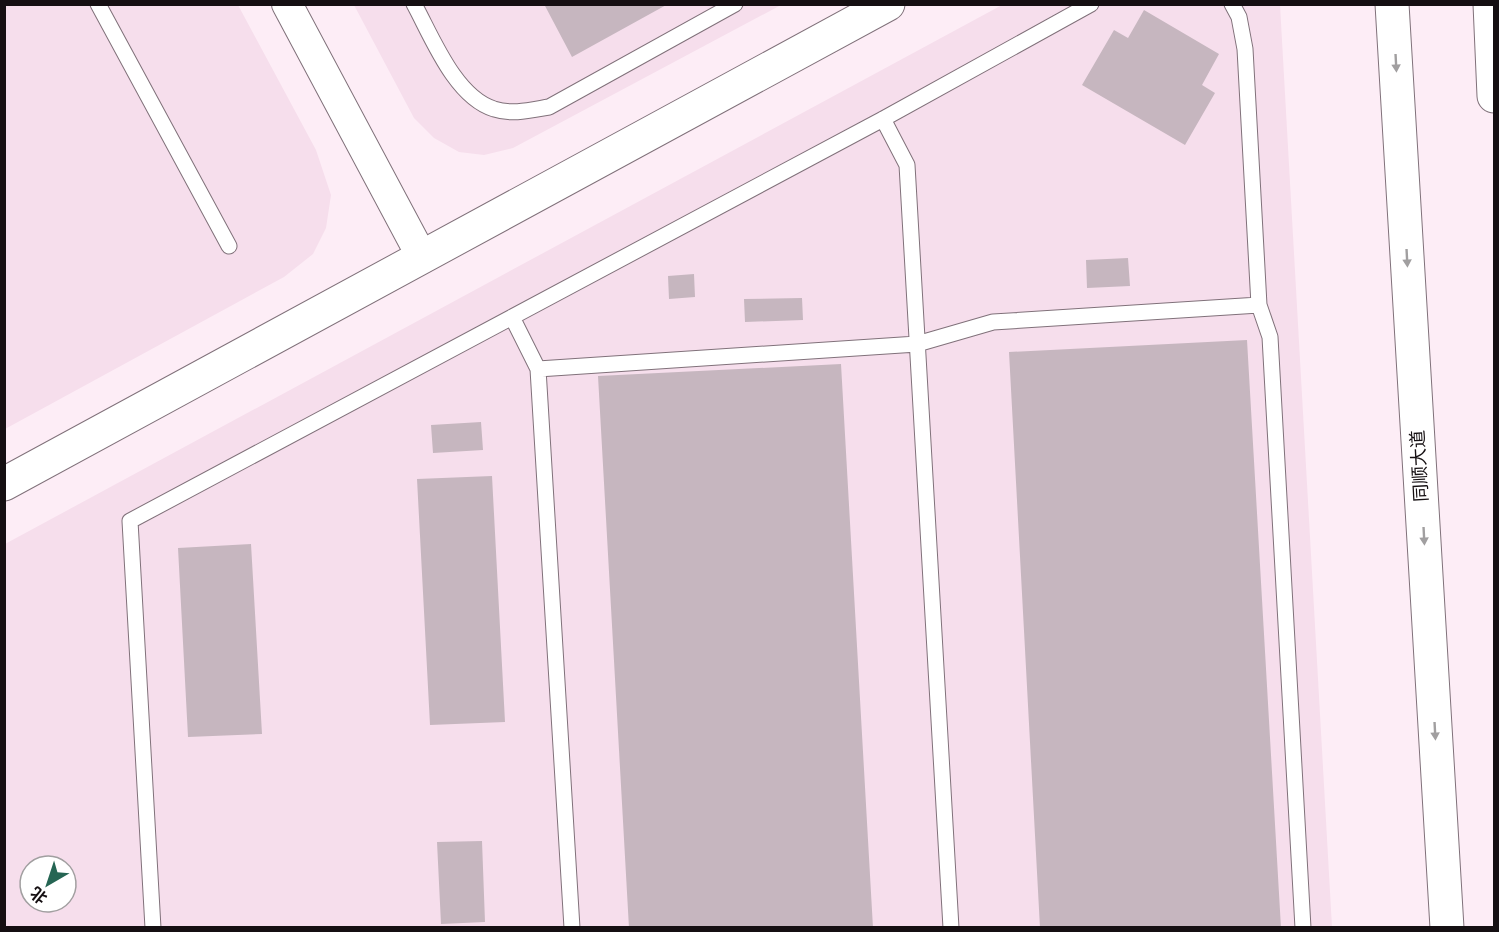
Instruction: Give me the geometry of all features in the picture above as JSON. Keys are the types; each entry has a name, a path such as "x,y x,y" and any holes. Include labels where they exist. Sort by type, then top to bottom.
{"main road":[{"path":"4,484 888,4"},
{"name":"同顺大道","path":"1392,4 1446,927"},
{"path":"1490,4 1494,96"}],"street":[{"path":"287,4 422,257"}],"lane":[{"path":"98,4 229,246"},
{"path":"414,4 454,78 474,97 493,109 522,112 549,106 735,4"},
{"path":"153,927 130,521 883,119 1091,4"},
{"path":"1232,4 1239,17 1245,49 1259,305 1270,337 1304,927"},
{"path":"883,119 908,165 951,927"},
{"path":"538,369 917,344 993,321 1259,305"},
{"path":"512,317 538,369 572,927"}],"shaded area":[{"path":"5,5 238,5 316,150 331,195 326,228 313,254 284,277 5,429"},
{"path":"354,5 781,5 513,148 484,155 459,152 434,138 414,118"},
{"path":"1002,5 1280,5 1332,927 5,928 5,544"}],"building":[{"path":"544,4 668,4 572,57"},
{"path":"1144,10 1219,54 1202,85 1215,93 1185,145 1082,85 1114,30 1128,38"},
{"path":"1128,258 1130,286 1087,288 1086,260"},
{"path":"694,274 695,297 669,299 668,276"},
{"path":"802,298 803,320 745,322 744,299"},
{"path":"1247,340 1281,928 1040,928 1009,352"},
{"path":"841,364 873,928 629,928 598,376"},
{"path":"481,422 483,450 433,453 431,425"},
{"path":"492,476 505,722 430,725 417,479"},
{"path":"251,544 262,734 188,737 178,548"},
{"path":"482,841 485,922 441,924 437,842"}]}
